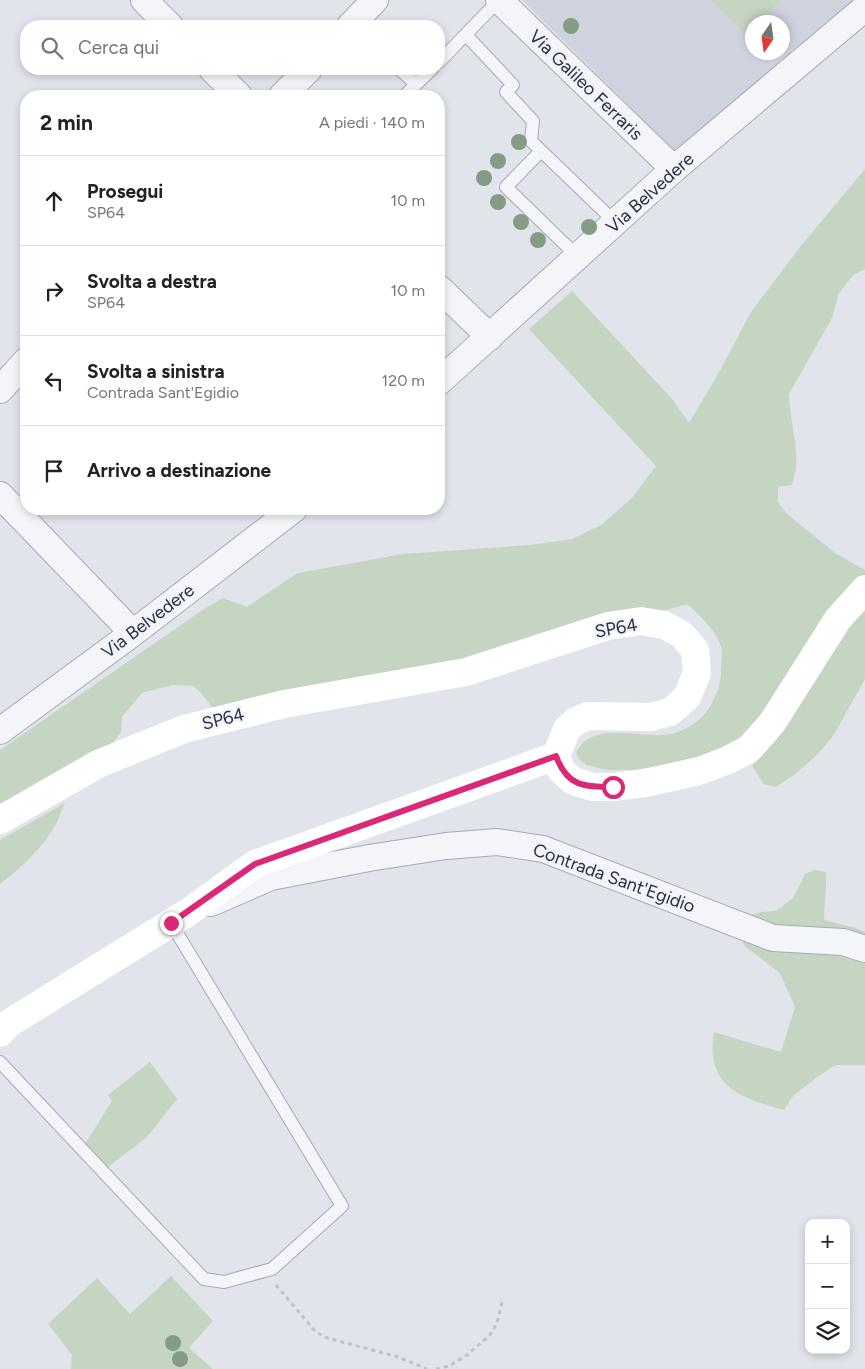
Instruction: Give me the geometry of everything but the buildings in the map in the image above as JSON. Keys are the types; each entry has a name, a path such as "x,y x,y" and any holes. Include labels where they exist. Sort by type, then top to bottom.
{"street":[{"path":"144,0 164,20"},
{"path":"356,20 375,0"},
{"name":"Via Galileo Ferraris","path":"499,0 674,169"},
{"name":"Via Belvedere","path":"445,377 674,169 865,8"},
{"path":"218,75 233,90"},
{"path":"288,90 303,75"},
{"path":"445,294 490,337"},
{"path":"0,390 20,368"},
{"path":"0,495 133,633"},
{"name":"Via Belvedere","path":"0,731 133,633 284,515"},
{"path":"556,756 561,770 573,781 593,787 613,787 645,783 699,771 728,760 749,749 772,723 838,618 865,589"},
{"name":"SP64","path":"0,820 98,764 176,732 284,704 466,672 608,626 640,621 664,626 681,634 695,650 697,672 687,697 670,712 652,717 588,716 576,721 567,730 556,756"},
{"name":"Contrada Sant'Egidio","path":"3,1028 179,918 255,864 556,756"},
{"name":"Contrada Sant'Egidio","path":"179,918 271,878 436,847 497,842 543,849 773,938 842,942 865,950"}],"lane":[{"path":"445,56 499,0"},
{"path":"466,35 513,85 506,92 533,121 531,141 616,222"},
{"path":"406,75 416,84"},
{"path":"410,90 426,75"},
{"path":"541,150 506,186 578,257"},
{"path":"0,1062 204,1279 224,1282 272,1269 342,1206 179,918"}],"path":[{"path":"254,1273 272,1281 316,1331 324,1337 398,1357 427,1369"},
{"path":"436,1369 449,1366 467,1355 490,1335 498,1324 502,1302"}],"shaded area":[{"path":"522,0 855,0 790,55 790,15 745,15 745,60 784,60 676,152"}],"green space":[{"path":"711,0 781,0 765,15 745,15 745,34"},
{"path":"865,169 865,269 853,275 839,293 832,318 789,394 796,448 796,468 792,485 778,487 778,502 787,514 835,553 865,570 865,576 837,610 753,734 707,759 634,770 607,770 586,765 576,753 583,743 592,737 615,733 671,734 686,729 705,714 719,687 721,646 711,628 687,604 461,668 215,711 193,686 172,685 142,693 122,717 121,732 102,758 0,811 0,750 204,609 223,598 247,607 298,573 403,554 531,545 572,539 601,525 631,499 656,466 529,329 572,291 673,400 689,423 717,376 751,312 800,247"},
{"path":"865,609 865,679 833,736 818,754 794,775 776,787 764,784 752,766 786,724 847,630"},
{"path":"65,803 56,824 45,841 24,864 0,884 0,840"},
{"path":"814,870 826,872 824,920 865,932 865,1065 835,1065 793,1096 784,1110 753,1100 729,1087 715,1065 713,1050 714,1032 781,1052 795,1007 780,973 746,947 735,931 740,918 761,912 776,911 793,898 805,874"},
{"path":"150,1062 177,1099 147,1137 108,1167 85,1144 112,1101 108,1095"},
{"path":"171,1276 213,1321 189,1348 213,1369 71,1369 72,1355 48,1324 97,1278 130,1314"}],"route":[{"path":"171,923 188,913 255,864 556,756 561,770 573,781 593,787 613,787"}]}
